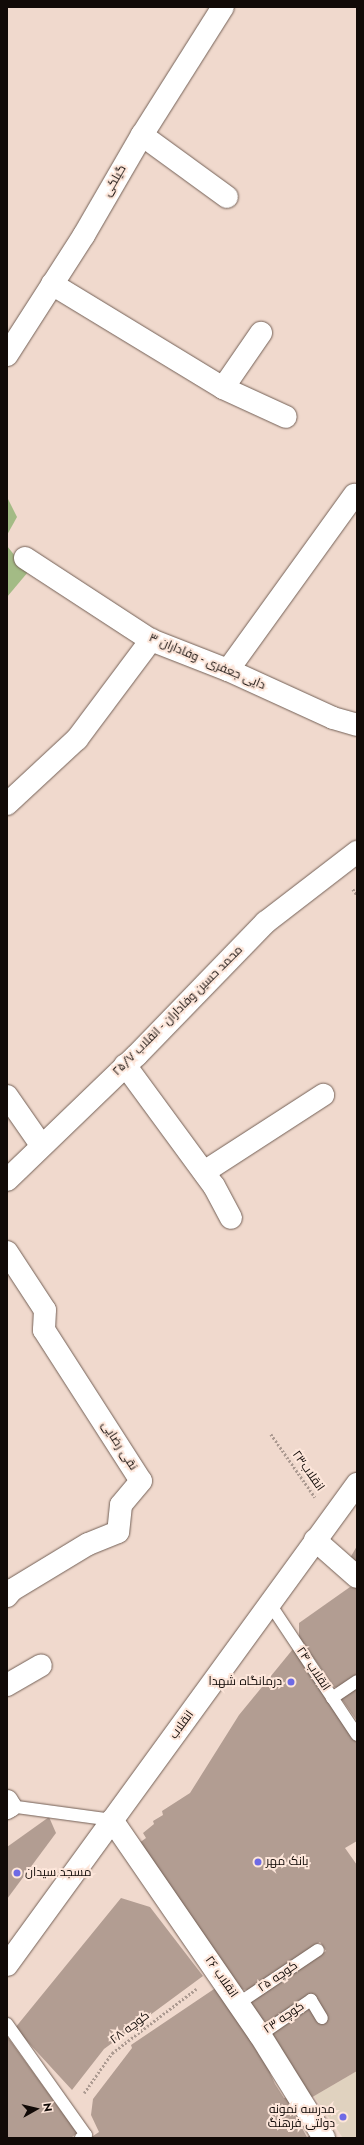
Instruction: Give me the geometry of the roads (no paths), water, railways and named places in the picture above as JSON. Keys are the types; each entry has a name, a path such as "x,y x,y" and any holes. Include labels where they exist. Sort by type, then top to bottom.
{"street":[{"name":"گیلکی","path":"7,355 84,235 142,134 223,7"},
{"path":"142,134 227,196"},
{"path":"52,284 223,388 286,416"},
{"path":"223,388 261,333"},
{"path":"228,670 354,495"},
{"name":"دایی جعفری - وفاداران ۳","path":"26,558 152,640 228,670 333,718 357,725"},
{"path":"7,804 77,739 152,640"},
{"name":"محمد حسین وفاداران - انقلاب ۲۵/۷","path":"7,1180 41,1145 125,1065 266,922 357,852"},
{"path":"125,1065 204,1172 231,1218"},
{"path":"204,1172 323,1095"},
{"path":"7,1096 41,1145"},
{"name":"نقی رضایی","path":"7,1252 45,1310 44,1330 141,1481 121,1505 118,1532 88,1544 12,1590 7,1596"},
{"name":"انقلاب","path":"7,1965 357,1484"},
{"path":"315,1540 357,1577"},
{"path":"7,1685 41,1665"},
{"name":"انقلاب ۲۶","path":"112,1820 239,2003 324,2138"}],"lane":[{"name":"انقلاب ۲۴","path":"270,1604 357,1734"},
{"path":"332,1698 357,1681"},
{"path":"8,1805 112,1820"},
{"name":"کوچه ۲۵","path":"239,2003 318,1950"},
{"name":"کوچه ۲۳","path":"260,2035 311,2000 322,2018"},
{"path":"7,2024 86,2135 81,2138"}],"place":[{"name":"درمانگاه شهدا","path":"291,1682"},
{"name":"بانک مهر","path":"258,1862"},
{"name":"مسجد سیدان","path":"17,1873"},
{"name":"مدرسه نمونه دولتی فرهنگ","path":"343,2117"}]}
